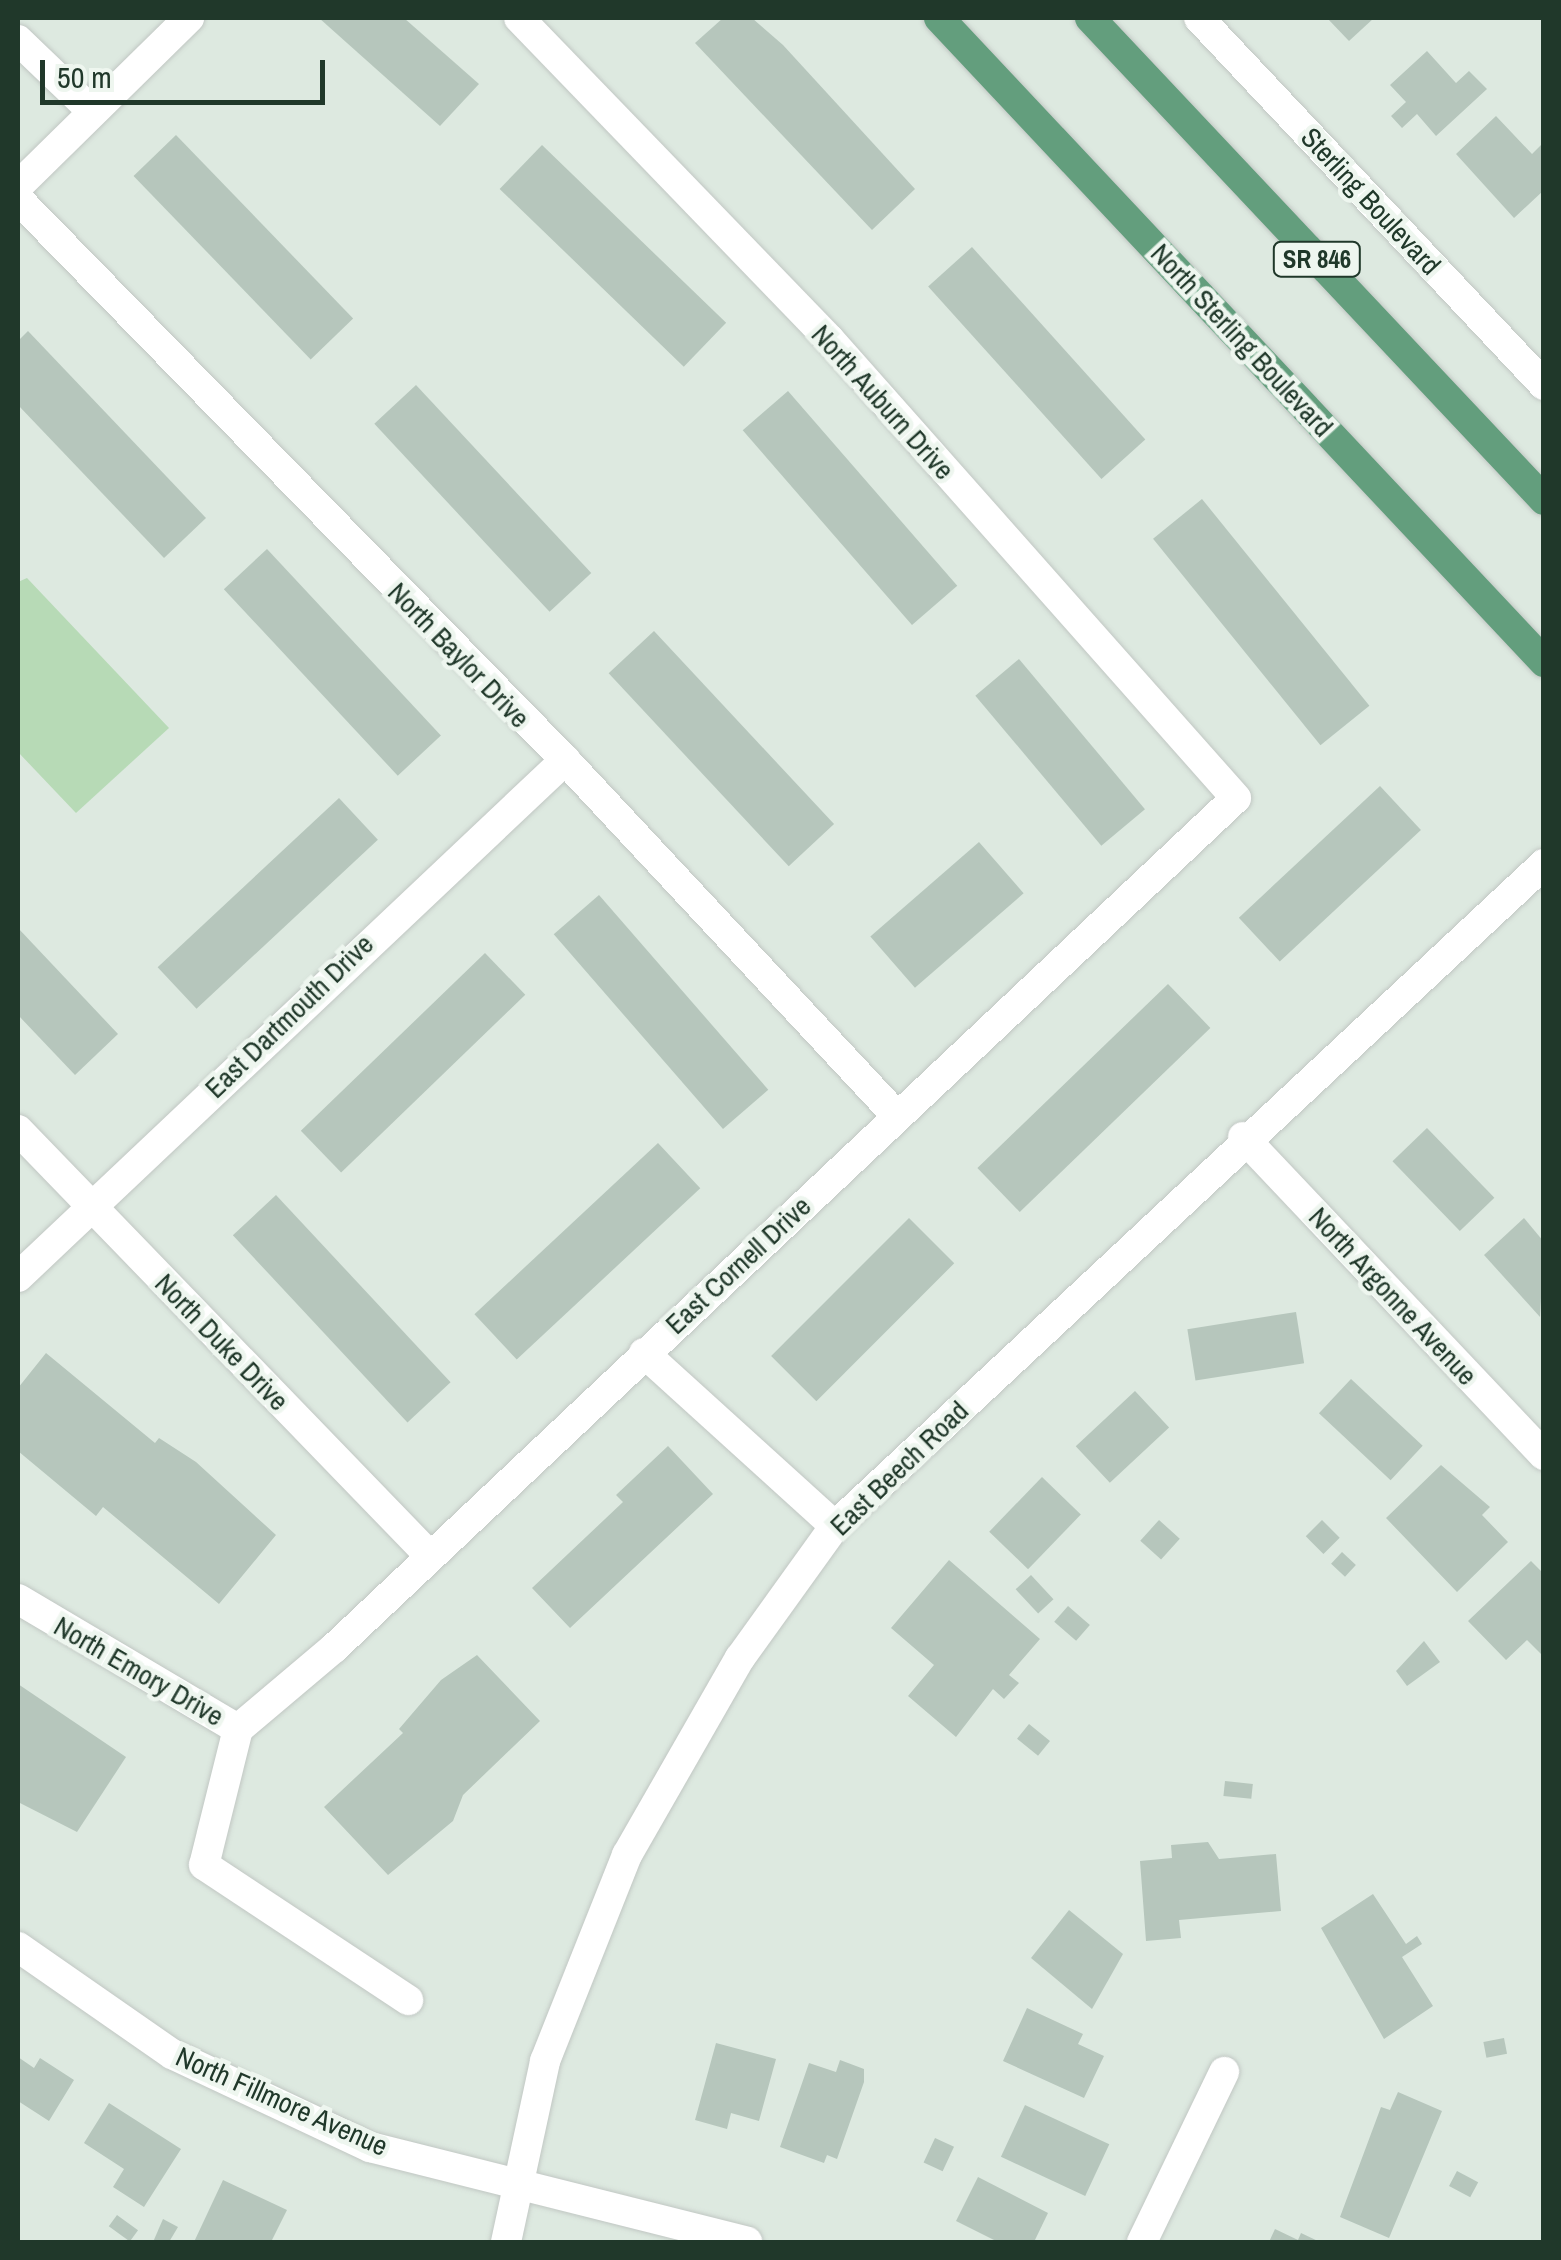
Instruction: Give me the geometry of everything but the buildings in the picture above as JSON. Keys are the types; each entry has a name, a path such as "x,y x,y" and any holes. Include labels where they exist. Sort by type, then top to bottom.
{"main road":[{"name":"North Sterling Boulevard","path":"939,18 1544,662"},
{"name":"SR 846","path":"1090,18 1544,500"}],"street":[{"path":"18,186 90,108 189,18"},
{"name":"North Auburn Drive","path":"519,18 829,340 1236,798"},
{"name":"Sterling Boulevard","path":"1199,18 1544,385"},
{"path":"18,40 90,108"},
{"name":"North Baylor Drive","path":"18,199 565,760 897,1116"},
{"name":"East Dartmouth Drive","path":"18,1277 89,1202 565,760"},
{"name":"East Cornell Drive","path":"238,1729 334,1648 427,1554 1236,798"},
{"name":"East Beech Road","path":"506,2242 544,2061 627,1855 740,1658 835,1526 1243,1137 1544,864"},
{"name":"North Duke Drive","path":"18,1130 427,1554"},
{"name":"North Argonne Avenue","path":"1243,1137 1544,1455"},
{"path":"644,1352 835,1526"},
{"name":"North Emory Drive","path":"18,1599 238,1729 204,1865 408,2000"},
{"name":"North Fillmore Avenue","path":"18,1948 172,2054 370,2146 517,2180 747,2242"},
{"path":"1142,2242 1224,2072"}],"green space":[{"path":"27,578 169,728 76,813 18,752 18,582"}]}
